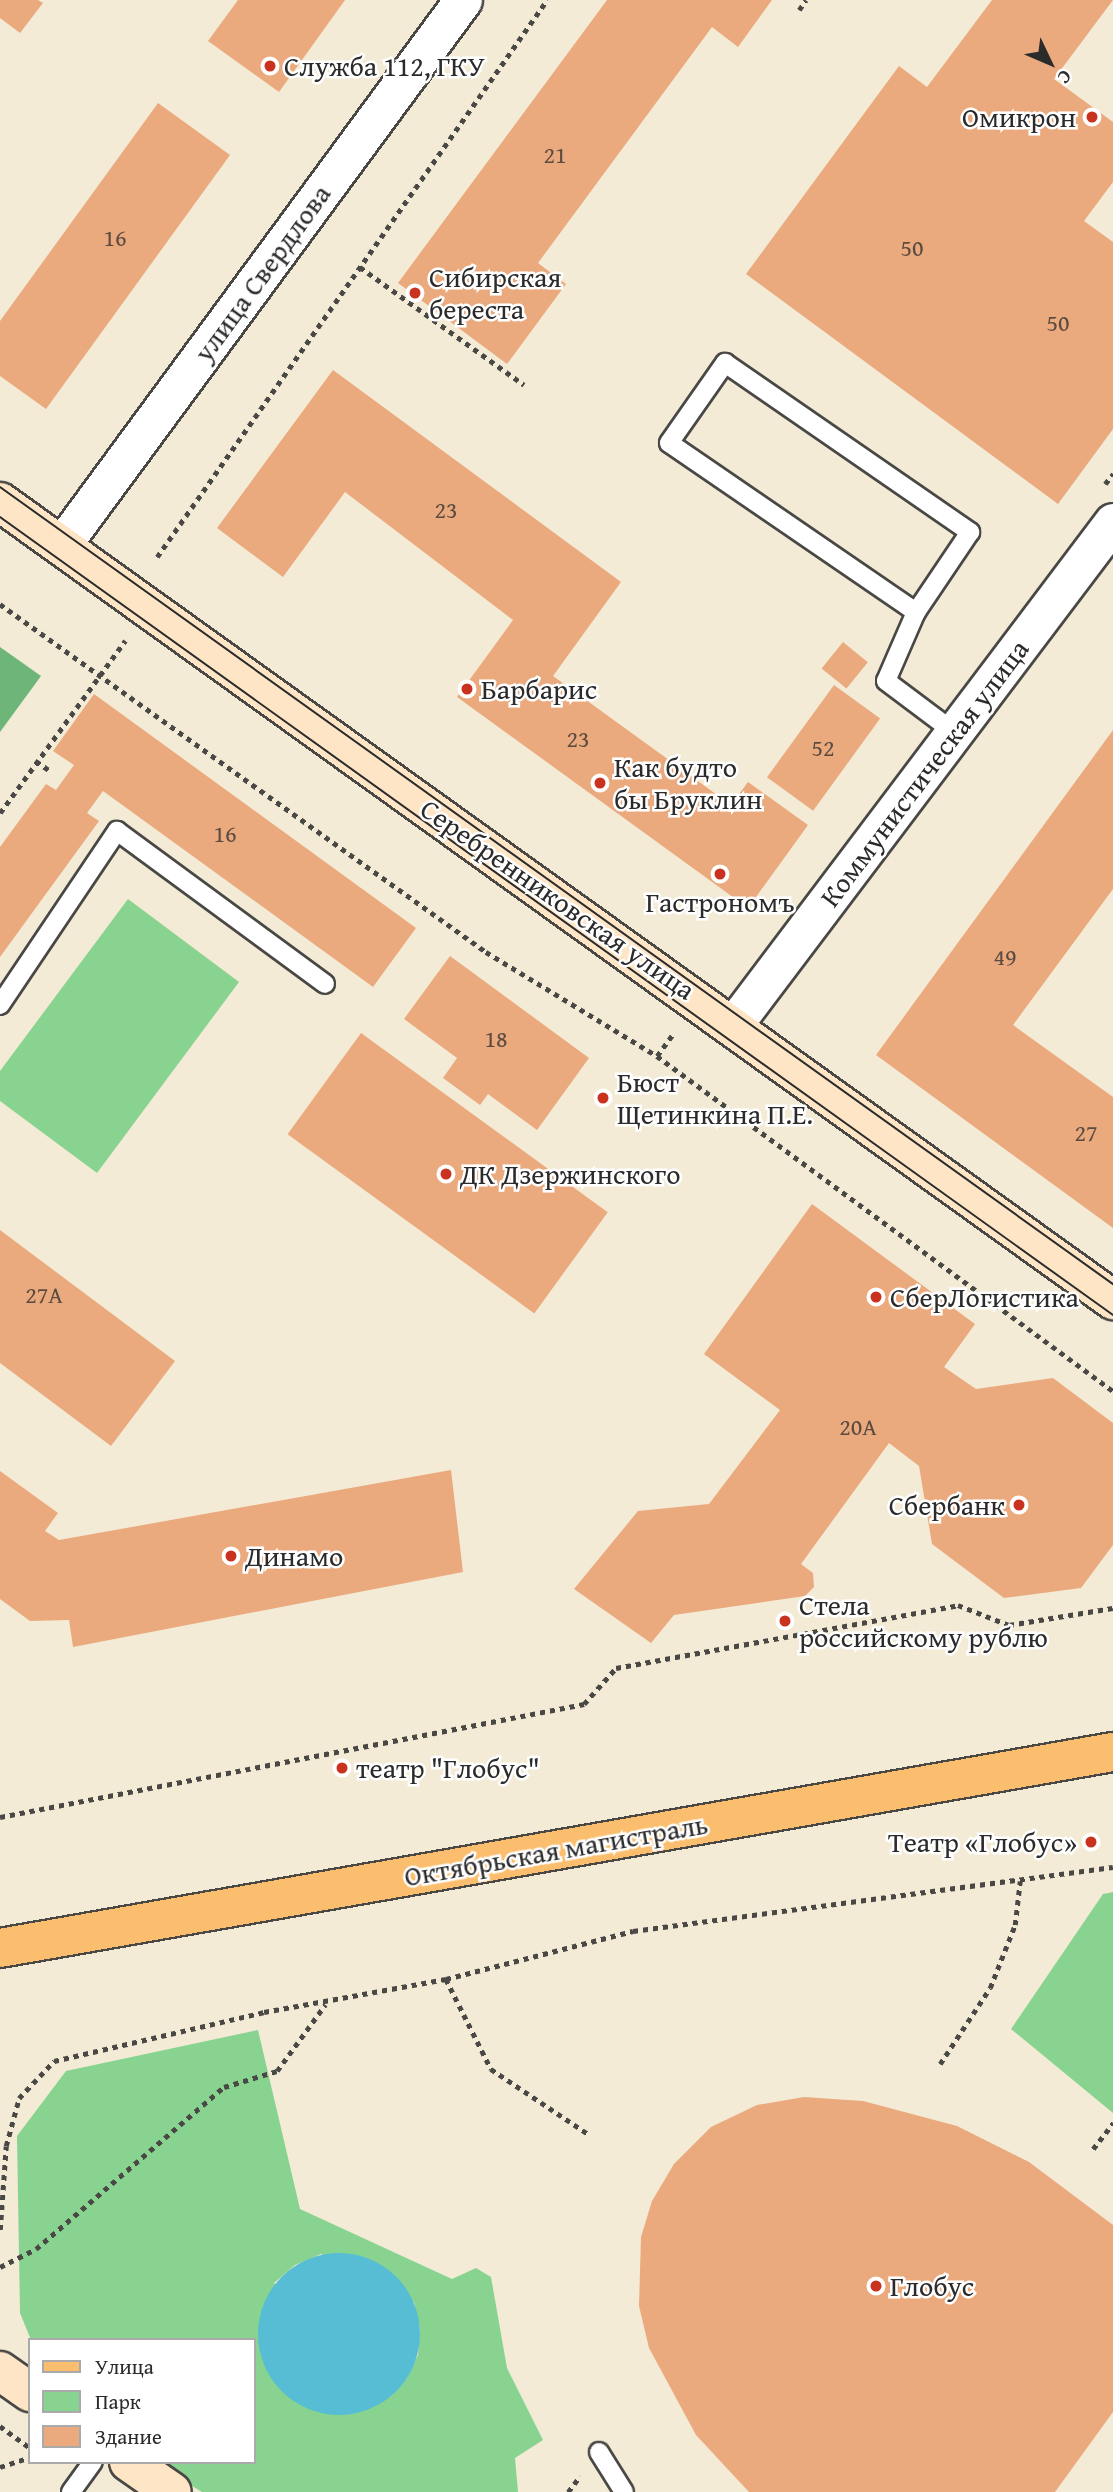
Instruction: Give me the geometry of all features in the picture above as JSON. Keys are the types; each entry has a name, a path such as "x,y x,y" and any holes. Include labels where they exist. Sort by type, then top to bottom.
{"main road":[{"name":"Октябрьская магистраль","path":"0,1948 1113,1752"}],"street":[{"name":"улица Свердлова","path":"61,546 463,0"},
{"name":"Серебренниковская улица","path":"0,502 734,1024 1113,1300"},
{"name":"Коммунистическая улица","path":"734,1024 1113,522"},
{"path":"0,2371 28,2391"},
{"path":"131,2464 172,2492"}],"lane":[{"path":"916,612 669,443 724,363 971,532 916,612 886,681 954,732"},
{"path":"0,1005 117,831 325,984"},
{"path":"600,2452 624,2492"},
{"path":"71,2492 92,2464"}],"path":[{"path":"158,557 547,0"},
{"path":"799,10 806,0"},
{"path":"360,267 524,385"},
{"path":"0,604 486,952 657,1056 1113,1391"},
{"path":"0,813 148,608"},
{"path":"36,761 49,770"},
{"path":"0,1816 584,1704 617,1668 958,1605 1009,1625 1113,1608"},
{"path":"0,2230 6,2146 19,2098 54,2061 264,2012 325,2004 446,1979 633,1931 1113,1867"},
{"path":"940,2064 990,1988 1015,1925 1020,1881"},
{"path":"446,1979 491,2069 588,2133"},
{"path":"0,2267 36,2249 224,2087 276,2071 325,2004"},
{"path":"1093,2149 1113,2123"},
{"path":"0,2426 28,2447"},
{"path":"0,2467 28,2458"}],"green space":[{"path":"0,647 41,676 0,732"},
{"path":"128,899 239,982 97,1173 0,1101 0,1071"},
{"path":"1113,1892 1113,2113 1011,2029 1103,1894"},
{"path":"258,2030 300,2209 452,2279 476,2268 491,2277 507,2368 543,2440 515,2458 518,2492 202,2492 156,2464 256,2464 256,2338 30,2338 20,2313 17,2136 66,2071","holes":["321,2254 414,2302 420,2329 418,2355 407,2378 390,2397 274,2283 295,2265"]}],"water":[{"path":"339,2253 370,2259 396,2277 414,2303 420,2334 414,2365 396,2391 370,2409 339,2415 308,2409 282,2391 264,2365 258,2334 264,2303 282,2277 308,2259"}],"building":[{"path":"0,0 38,0 43,3 20,33 0,18"},
{"name":"Служба 112, ГКУ","path":"238,0 345,0 279,92 208,41"},
{"path":"607,0 772,0 738,47 712,27 538,263 566,284 507,364 398,283"},
{"path":"992,0 1113,0 1054,79 1113,122 1113,182 1084,221 1113,242 1113,429 1058,504 746,274 899,66 927,87"},
{"path":"158,103 230,155 46,409 0,376 0,321"},
{"path":"333,370 621,582 553,676 731,805 748,782 808,825 748,908 457,697 513,620 345,492 283,577 217,528"},
{"path":"843,642 868,662 846,689 822,668"},
{"path":"834,685 880,719 813,811 767,777"},
{"path":"94,694 416,928 373,987 103,791 87,813 99,821 0,957 0,847 46,784 56,790 74,765 53,751"},
{"path":"1113,730 1113,889 1013,1025 1113,1097 1113,1228 876,1055"},
{"path":"450,956 589,1058 537,1130 488,1094 480,1105 443,1078 457,1058 404,1019"},
{"name":"ДК Дзержинского","path":"361,1033 608,1212 534,1313 288,1134"},
{"name":"Сбербанк","path":"812,1204 975,1324 944,1367 976,1389 1053,1378 1113,1423 1113,1545 1081,1588 1004,1598 932,1544 919,1466 889,1443 801,1564 813,1573 814,1587 805,1596 674,1615 651,1643 574,1589 638,1511 709,1504 780,1410 704,1354"},
{"path":"0,1230 175,1361 111,1446 0,1363"},
{"name":"Динамо","path":"451,1470 463,1572 73,1647 69,1620 30,1621 0,1599 0,1471 58,1513 45,1531 59,1540"},
{"name":"Глобус","path":"804,2097 863,2101 957,2126 1029,2162 1113,2225 1113,2412 1055,2492 749,2492 696,2435 649,2348 639,2306 641,2237 652,2201 674,2164 711,2127 757,2105"}],"tram line":[{"path":"0,487 1113,1284"},
{"path":"0,517 1113,1315"}],"place":[{"name":"Служба 112, ГКУ","path":"270,66"},
{"name":"Омикрон","path":"1092,117"},
{"name":"Сибирская береста","path":"415,293"},
{"name":"Барбарис","path":"467,689"},
{"name":"Как будто бы Бруклин","path":"600,783"},
{"name":"Гастрономъ","path":"720,874"},
{"name":"Бюст Щетинкина П.Е.","path":"603,1098"},
{"name":"ДК Дзержинского","path":"446,1174"},
{"name":"СберЛогистика","path":"876,1297"},
{"name":"Сбербанк","path":"1019,1505"},
{"name":"Динамо","path":"231,1556"},
{"name":"Стела российскому рублю","path":"785,1621"},
{"name":"театр \"Глобус\"","path":"342,1768"},
{"name":"Театр «Глобус»","path":"1091,1842"},
{"name":"Глобус","path":"876,2286"}]}
